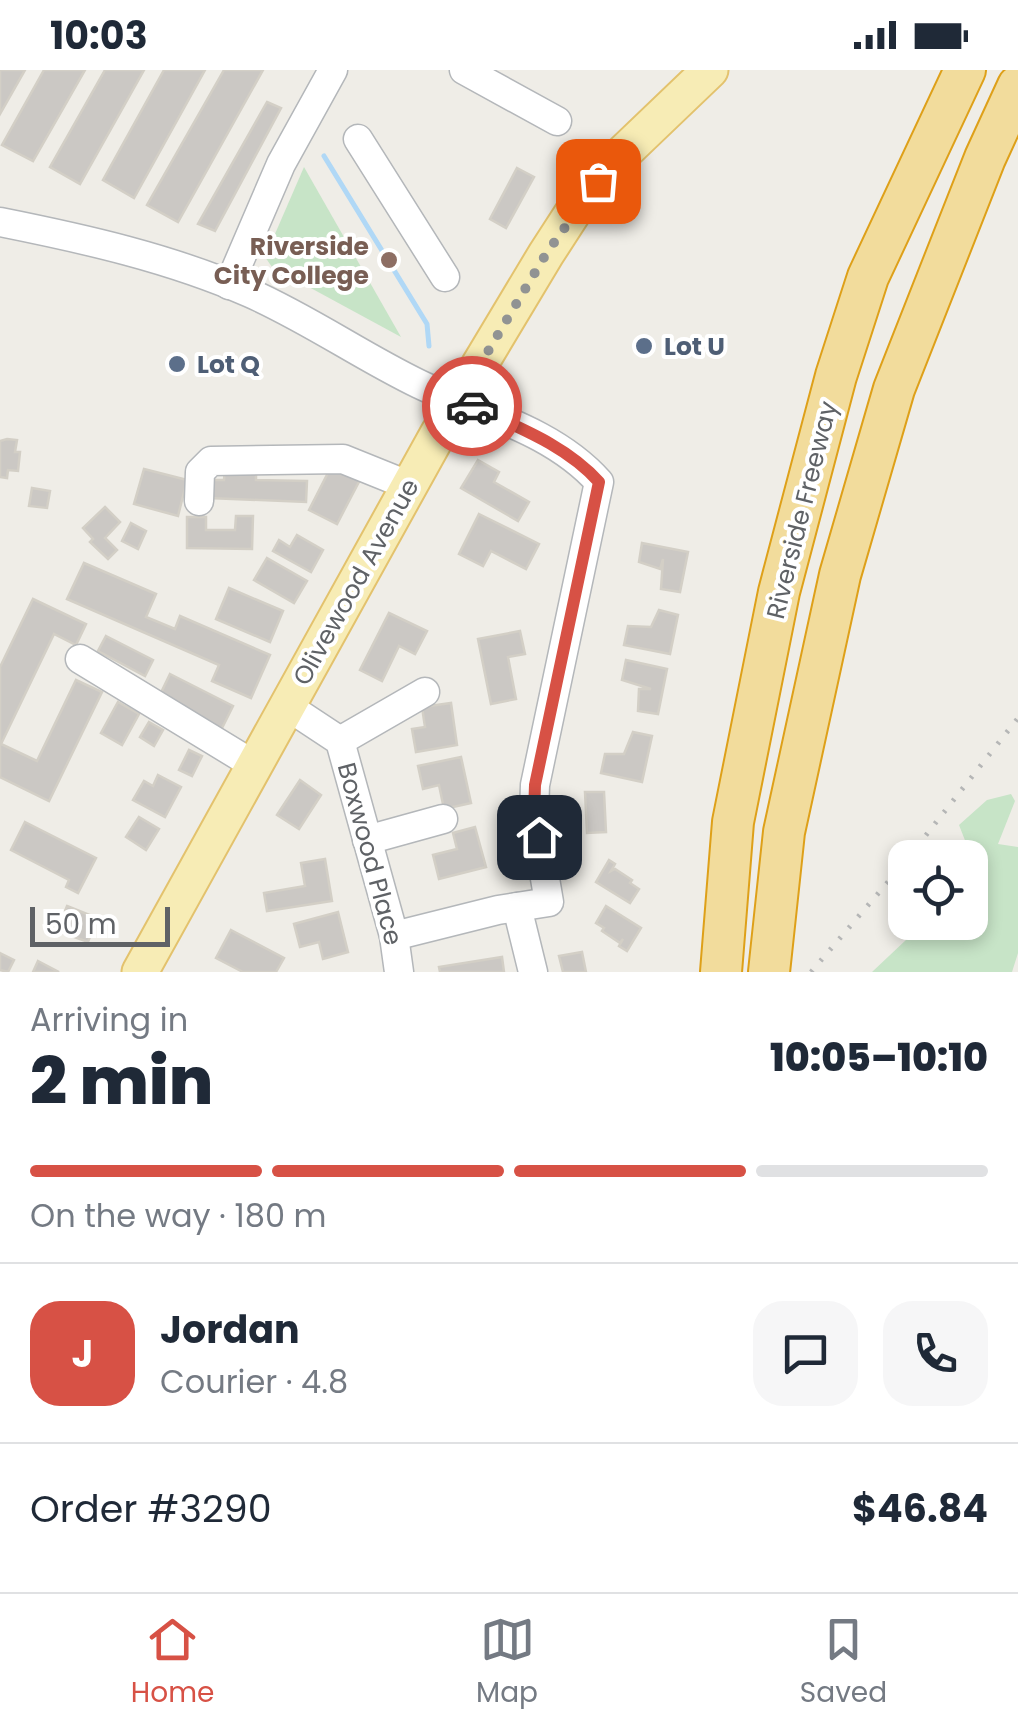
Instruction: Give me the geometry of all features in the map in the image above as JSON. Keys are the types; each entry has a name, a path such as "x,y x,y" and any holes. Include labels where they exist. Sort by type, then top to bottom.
{"highway":[{"name":"Riverside Freeway","path":"721,972 733,822 779,592 836,376 868,276 964,70"},
{"path":"769,972 784,832 840,575 894,389 1018,86"}],"main road":[{"name":"Olivewood Avenue","path":"140,972 459,400 579,203 616,160 710,70"}],"street":[{"path":"230,284 281,164 333,70"},
{"path":"464,70 557,121"},
{"path":"358,139 445,277"},
{"path":"0,222 142,254 230,284 297,316 419,384 536,436 581,462 599,482 535,785 534,814 548,902 394,936"},
{"path":"199,502 200,472 211,461 343,459 410,486"},
{"path":"80,659 254,765"},
{"path":"340,740 425,692"},
{"name":"Boxwood Place","path":"286,706 340,740 394,936 398,972"},
{"path":"367,840 443,819"},
{"path":"517,907 533,972"}],"green space":[{"path":"304,167 401,337 272,267 265,257"},
{"path":"1011,794 1015,801 998,844 1018,847 1018,953 1012,972 872,972 906,940 988,940 988,840 965,840 959,825 987,800"}],"building":[{"path":"0,70 25,70 0,114"},
{"path":"44,70 85,70 33,161 2,145"},
{"path":"105,70 144,70 80,184 50,167"},
{"path":"164,70 205,70 134,198 103,180"},
{"path":"224,70 263,70 178,222 147,205"},
{"path":"267,102 281,108 215,231 198,224"},
{"path":"517,168 534,177 506,228 490,219"},
{"path":"17,440 15,452 20,452 18,471 8,470 7,478 0,477 0,441"},
{"path":"478,460 499,472 494,482 529,502 518,521 461,488"},
{"path":"332,465 363,474 337,524 309,510"},
{"path":"225,468 256,469 256,480 307,481 306,502 209,498 209,480 224,480"},
{"path":"144,469 187,480 178,516 134,504"},
{"path":"32,488 50,491 47,508 29,506"},
{"path":"105,507 120,522 105,538 117,550 108,559 90,542 93,539 83,528"},
{"path":"479,514 539,544 526,569 491,551 483,566 459,554"},
{"path":"236,516 253,516 252,549 187,548 187,517 206,517 206,530 235,530"},
{"path":"131,523 146,531 138,549 122,541"},
{"path":"297,535 323,550 311,572 273,551 279,540 290,547"},
{"path":"642,543 688,552 680,592 661,589 663,559 660,569 639,562"},
{"path":"267,558 307,581 294,603 254,580"},
{"path":"84,563 156,594 146,617 175,629 180,616 270,655 251,698 212,681 219,665 67,599"},
{"path":"229,588 283,611 270,642 216,619"},
{"path":"33,599 86,624 76,645 54,634 1,744 37,761 76,680 102,692 49,801 0,777 0,667"},
{"path":"659,610 678,615 670,654 624,645 628,626 651,627"},
{"path":"389,613 427,631 415,654 399,646 382,681 360,670"},
{"path":"520,631 525,654 508,657 516,699 491,704 478,639"},
{"path":"106,636 153,660 145,676 98,651"},
{"path":"626,660 667,669 658,714 638,711 639,689 651,689 622,680"},
{"path":"170,674 233,706 220,732 157,701"},
{"path":"118,702 139,714 122,745 101,733"},
{"path":"451,703 457,745 416,752 412,729 425,727 422,707"},
{"path":"149,722 163,730 154,746 140,737"},
{"path":"633,732 652,736 642,782 601,773 605,754 624,754"},
{"path":"189,750 202,756 192,776 179,770"},
{"path":"461,757 471,803 444,809 439,785 423,789 418,766"},
{"path":"158,775 181,787 165,817 133,800 144,781 153,786"},
{"path":"300,780 321,795 299,829 277,815"},
{"path":"585,792 604,792 606,832 587,833"},
{"path":"139,817 159,829 146,850 126,837"},
{"path":"25,822 96,858 78,893 66,887 69,880 11,850"},
{"path":"475,827 486,867 439,879 433,855 457,849 453,833"},
{"path":"325,859 332,901 267,911 264,893 305,886 301,863"},
{"path":"609,860 615,864 611,871 615,869 639,889 630,903 596,882"},
{"path":"67,906 97,918 88,942 57,931"},
{"path":"606,906 641,928 627,951 619,946 623,939 620,943 596,923"},
{"path":"338,912 348,952 323,959 319,942 300,947 294,924"},
{"path":"231,930 284,958 276,972 243,972 216,958"},
{"path":"582,952 586,972 563,972 559,956"},
{"path":"0,953 14,960 8,972 0,970"},
{"path":"502,957 504,972 440,972 439,967"},
{"path":"38,961 59,972 33,972"}],"waterway":[{"path":"324,156 427,324 429,346"}],"railway":[{"path":"922,840 1018,718"},
{"path":"811,972 888,882"}],"way so far":[{"path":"472,406 459,400 546,254 598,181"}],"place":[{"name":"Riverside City College","path":"389,260"},
{"name":"Lot U","path":"644,346"},
{"name":"Lot Q","path":"177,364"}],"route":[{"path":"472,406 581,462 599,482 535,785 534,814 539,837"}]}
